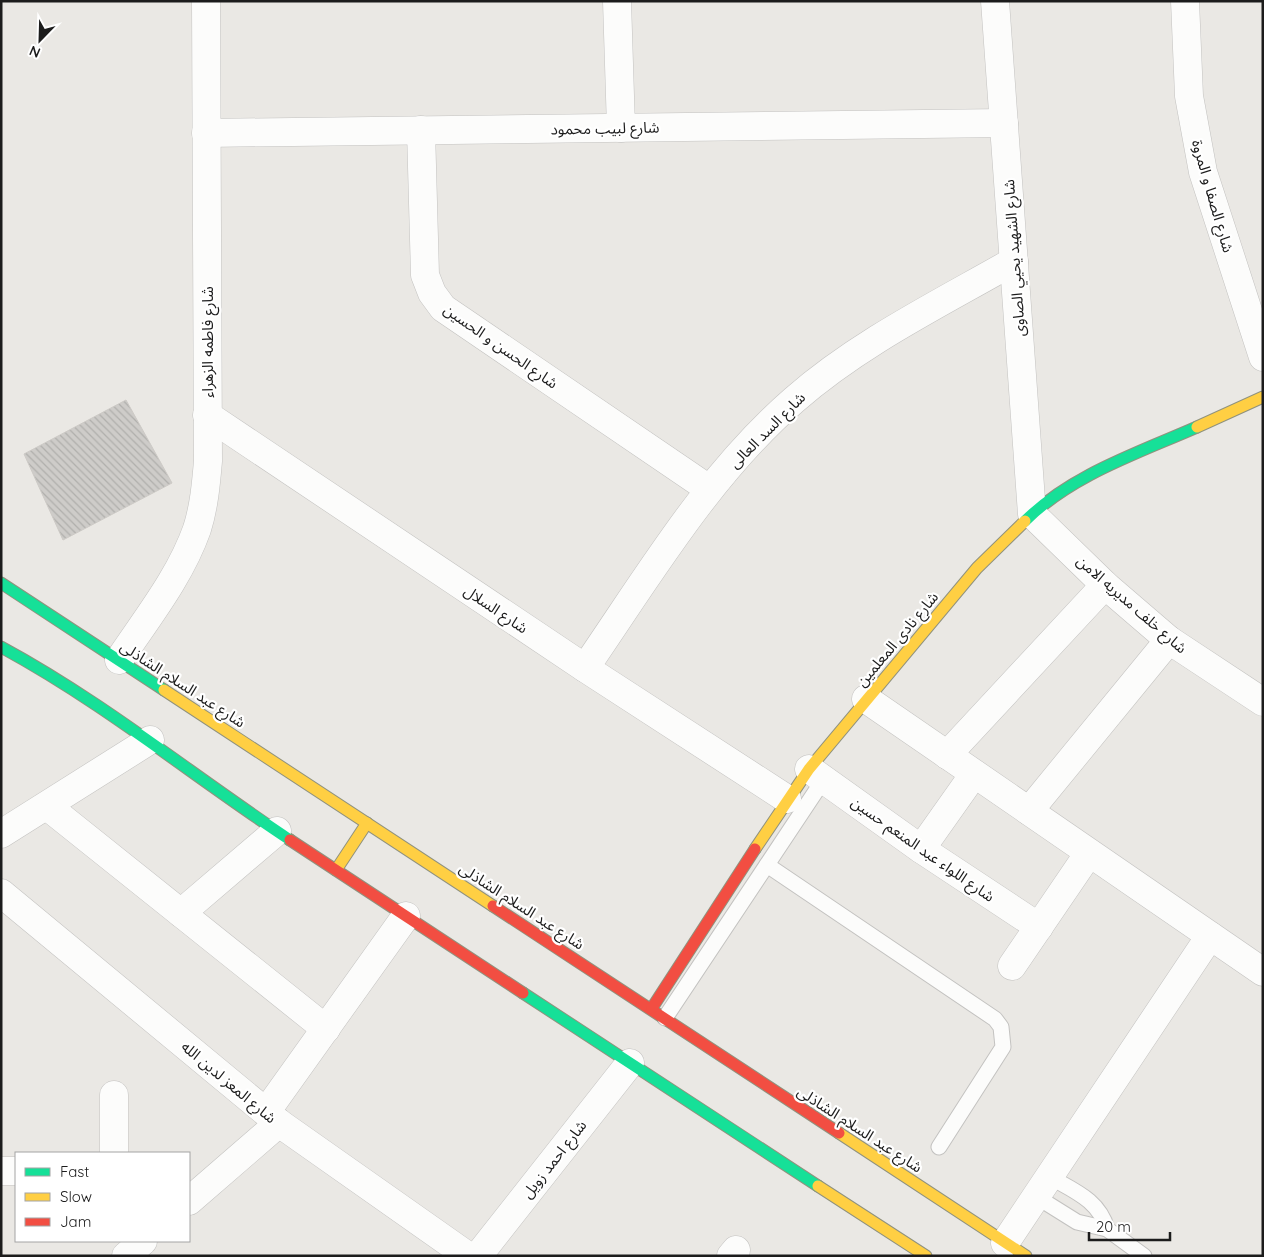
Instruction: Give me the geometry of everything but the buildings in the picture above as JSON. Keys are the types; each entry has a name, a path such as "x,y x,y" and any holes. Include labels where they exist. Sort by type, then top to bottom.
{"main road":[{"name":"شارع نادى المعلمين","path":"652,1008 787,799 817,774 866,700 977,568 1032,514 1066,490 1100,470 1263,397"},
{"name":"شارع عبد السلام الشاذلى","path":"1,583 652,1008 1016,1249"},
{"path":"1,647 29,661 150,740 277,831 926,1256"},
{"path":"336,870 367,823"}],"street":[{"name":"شارع فاطمه الزهراء","path":"118,660 168,587 185,558 198,527 205,494 208,461 206,1"},
{"path":"617,1 621,128"},
{"name":"شارع الشهيد يحيي الصاوى","path":"995,1 1032,514"},
{"name":"شارع الصفا و المروة","path":"1185,1 1189,96 1203,172 1263,357"},
{"name":"شارع لبيب محمود","path":"206,133 1004,124"},
{"name":"شارع الحسن و الحسين","path":"422,130 425,275 432,293 443,308 709,489"},
{"name":"شارع السد العالى","path":"585,668 709,489 749,443 793,400 841,362 1014,261"},
{"name":"شارع السلال","path":"208,415 585,668 787,799"},
{"name":"شارع خلف مديريه الامن","path":"1032,514 1106,585 1168,640 1263,702"},
{"path":"947,755 1106,585"},
{"path":"1029,812 1168,640"},
{"path":"866,700 1263,972"},
{"path":"1,834 150,740"},
{"name":"شارع اللواء عبد المنعم حسين","path":"817,774 921,849 1038,927"},
{"path":"921,849 974,774"},
{"path":"47,806 326,1029"},
{"path":"181,913 277,831"},
{"path":"1012,966 1089,853"},
{"name":"شارع المعز لدين الله","path":"1,893 272,1118 468,1256"},
{"path":"190,1200 216,1178 272,1118 326,1029 406,916"},
{"path":"1016,1249 1044,1187 1210,936"},
{"name":"شارع احمد زويل","path":"478,1256 630,1063"},
{"path":"114,1095 114,1152"},
{"path":"1,1171 15,1171"},
{"path":"190,1177 216,1178"},
{"path":"115,1242 115,1256"},
{"path":"126,1256 142,1242"}],"lane":[{"path":"665,1018 767,865 817,774"},
{"path":"767,865 995,1019 1001,1027 1002,1047 939,1147"},
{"path":"1044,1187 1091,1202 1103,1214 1107,1229"},
{"path":"1044,1187 1077,1222 1107,1229 1144,1256"}],"traffic: fast":[{"path":"1025,521 1043,505 1084,478 1106,466 1197,427"},
{"path":"1,583 164,690"},
{"path":"1,647 39,668 112,715 290,840"},
{"path":"523,993 818,1186"}],"traffic: slow":[{"path":"1197,427 1263,397"},
{"path":"755,849 809,769 977,568 1025,521"},
{"path":"164,690 493,906"},
{"path":"336,870 367,823"},
{"path":"839,1133 1026,1256"},
{"path":"818,1186 926,1256"}],"traffic: jam":[{"path":"290,840 523,993"},
{"path":"652,1008 755,849"},
{"path":"493,906 839,1133"}]}
